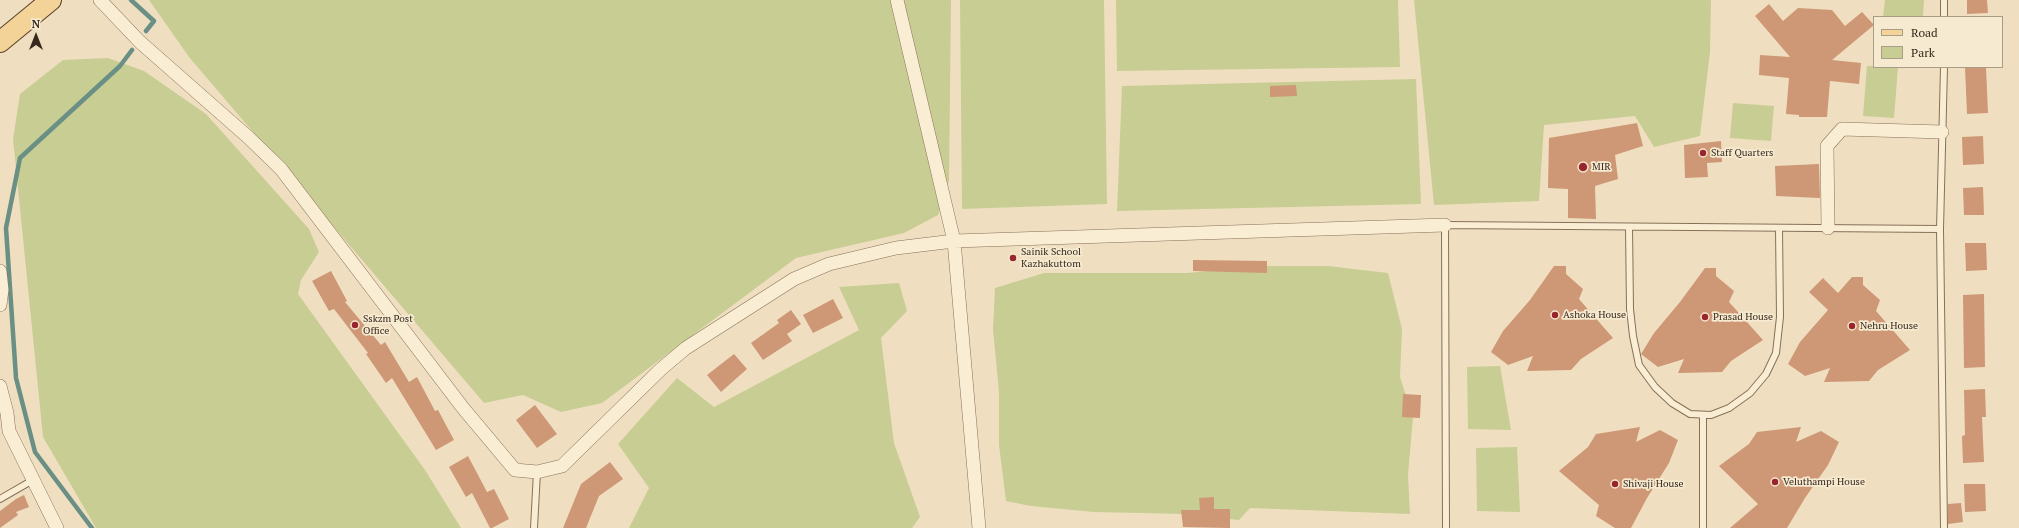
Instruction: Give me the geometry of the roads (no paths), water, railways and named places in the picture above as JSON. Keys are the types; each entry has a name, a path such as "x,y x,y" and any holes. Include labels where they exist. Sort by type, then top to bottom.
{"main road":[{"path":"0,42 51,0"}],"street":[{"path":"100,0 140,42 248,137 281,169 463,408 515,470 537,472 562,466 661,369 686,348 794,279 829,264 896,248 954,241 1445,225"},
{"path":"897,0 954,241 979,528"},
{"path":"1828,228 1827,146 1842,129 1942,132"},
{"path":"0,271 2,290 0,305"},
{"path":"0,386 4,415 9,431 57,528"}],"lane":[{"path":"1944,0 1944,16"},
{"path":"1944,68 1940,229 1944,528"},
{"path":"1446,528 1445,225 1940,229"},
{"path":"1629,227 1630,309 1633,336 1639,365 1655,388 1672,403 1690,414 1703,415 1711,415 1729,408 1750,393 1766,374 1776,353 1780,317 1779,228"},
{"path":"1703,415 1703,528"},
{"path":"534,528 537,472"},
{"path":"0,499 34,480"}],"waterway":[{"path":"131,0 154,21 146,31"},
{"path":"92,528 35,452 16,378 6,228 20,158 120,66 132,50"}],"place":[{"name":"Staff Quarters","path":"1703,153"},
{"name":"MIR","path":"1583,167"},
{"name":"Sainik School Kazhakuttom","path":"1013,258"},
{"name":"Ashoka House","path":"1555,315"},
{"name":"Prasad House","path":"1705,317"},
{"name":"Sskzm Post Office","path":"355,325"},
{"name":"Nehru House","path":"1852,326"},
{"name":"Veluthampi House","path":"1775,482"},
{"name":"Shivaji House","path":"1615,484"}]}
